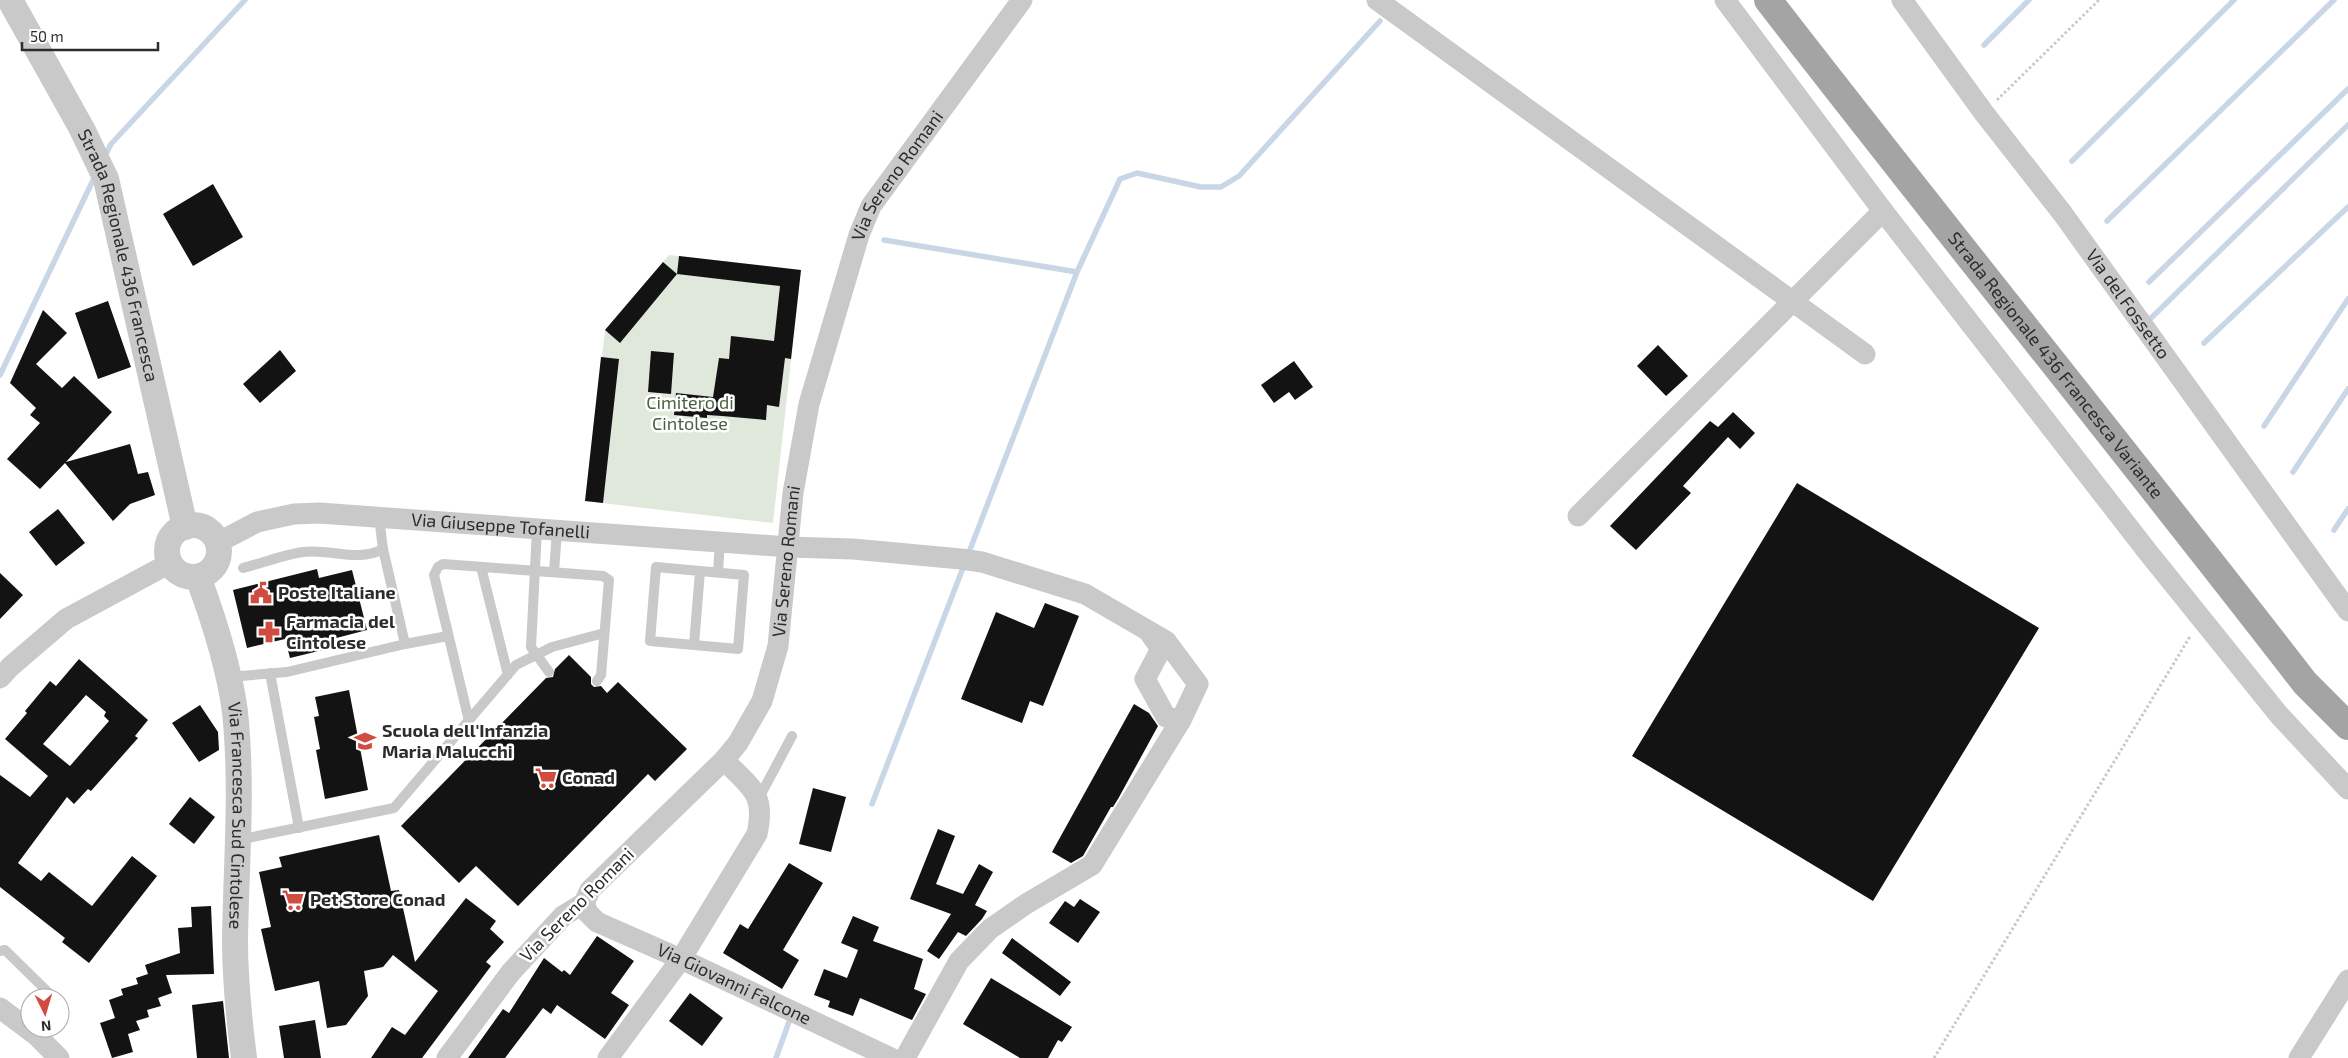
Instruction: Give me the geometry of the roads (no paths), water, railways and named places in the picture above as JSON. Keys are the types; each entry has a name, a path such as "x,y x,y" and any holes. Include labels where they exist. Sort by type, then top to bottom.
{"main road":[{"name":"Strada Regionale 436 Francesca Variante","path":"1768,0 1912,187 2040,344 2306,683 2348,726"}],"street":[{"name":"Strada Regionale 436 Francesca","path":"10,0 91,148 106,180 185,527"},
{"name":"Via Sereno Romani","path":"447,1058 511,972 563,916 584,903 590,890 724,760 748,726 767,687 778,646 793,493 809,404 858,235 876,198 1022,0"},
{"path":"1377,0 1865,354"},
{"path":"1725,0 1884,211 2147,551 2280,715 2348,790"},
{"name":"Via del Fossetto","path":"1902,0 1984,113 2063,214 2348,611"},
{"path":"1578,516 1884,211"},
{"name":"Via Giuseppe Tofanelli","path":"218,543 257,522 294,514 345,514 789,547 853,549 982,562 1085,594 1166,641 1198,684 1181,720"},
{"path":"193,526 208,530 218,543 217,560 206,573 198,576 182,575 170,564 168,556 169,542 173,535 185,527 193,526"},
{"path":"0,678 10,667 66,619 170,564"},
{"name":"Via Francesca Sud Cintolese","path":"198,576 208,604 228,677 234,710 238,753 235,942 237,998 244,1058"},
{"path":"905,1058 960,961 990,929 1026,904 1092,865 1181,720 1166,717 1146,679 1161,649 1147,630"},
{"path":"608,1058 681,958 757,834 761,817 759,798 724,760"},
{"name":"Via Giovanni Falcone","path":"584,903 588,914 597,922 681,958 891,1058"},
{"path":"2299,1058 2348,980"},
{"path":"0,1008 20,1020"},
{"path":"43,1038 59,1058"}],"lane":[{"path":"379,517 383,549 405,644"},
{"path":"547,530 535,571 532,647 536,656 549,672"},
{"path":"547,530 554,572"},
{"path":"718,572 720,542"},
{"path":"243,568 304,552 362,556 372,555 383,549"},
{"path":"469,721 448,636 435,571 443,564 603,576 609,580 600,675 597,681"},
{"path":"481,567 508,675"},
{"path":"656,567 718,572 744,575 738,649 650,641 656,567"},
{"path":"694,645 700,571"},
{"path":"237,840 394,808 516,666 552,647 604,634"},
{"path":"228,677 287,672 405,644 448,636"},
{"path":"270,673 299,828"},
{"path":"759,798 792,736"},
{"path":"0,951 5,950 44,988"}],"waterway":[{"path":"105,156 111,144 245,0"},
{"path":"1984,45 2029,0"},
{"path":"2072,161 2234,0"},
{"path":"2107,221 2334,0"},
{"path":"884,240 1077,272 1120,179 1137,173 1201,187 1221,187 1239,176 1380,21"},
{"path":"2149,282 2348,89"},
{"path":"2146,323 2348,125"},
{"path":"0,375 95,176"},
{"path":"2204,343 2348,207"},
{"path":"872,804 1077,272"},
{"path":"2264,426 2348,299"},
{"path":"2293,472 2348,389"},
{"path":"2334,530 2348,509"},
{"path":"776,1058 790,1019"}],"place":[{"name":"Poste Italiane","path":"261,593"},
{"name":"Farmacia del Cintolese","path":"269,632"},
{"name":"Scuola dell'Infanzia Maria Malucchi","path":"365,741"},
{"name":"Conad","path":"546,778"},
{"name":"Pet Store Conad","path":"293,900"}],"park label":[{"name":"Cimitero di Cintolese","path":"690,413"}]}
